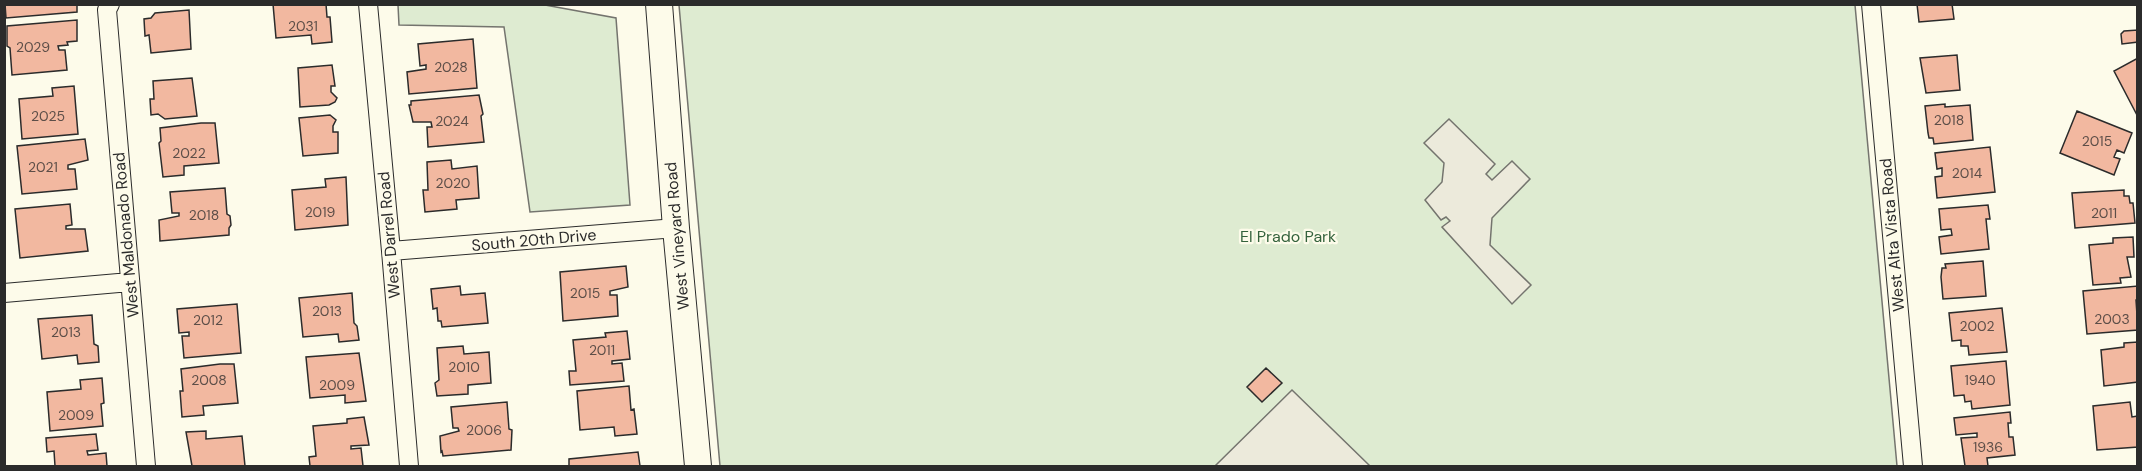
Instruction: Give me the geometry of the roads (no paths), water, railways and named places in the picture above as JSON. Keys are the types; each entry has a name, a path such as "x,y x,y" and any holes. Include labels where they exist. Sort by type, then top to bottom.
{"street":[{"name":"West Maldonado Road","path":"110,4 107,10 146,466"},
{"name":"West Darrel Road","path":"368,4 409,466"},
{"name":"West Vineyard Road","path":"659,4 676,228 698,466"},
{"name":"West Alta Vista Road","path":"1871,4 1913,466"},
{"name":"South 20th Drive","path":"391,251 676,228"},
{"path":"4,293 130,282"}],"park label":[{"name":"El Prado Park","path":"1288,236"}]}
